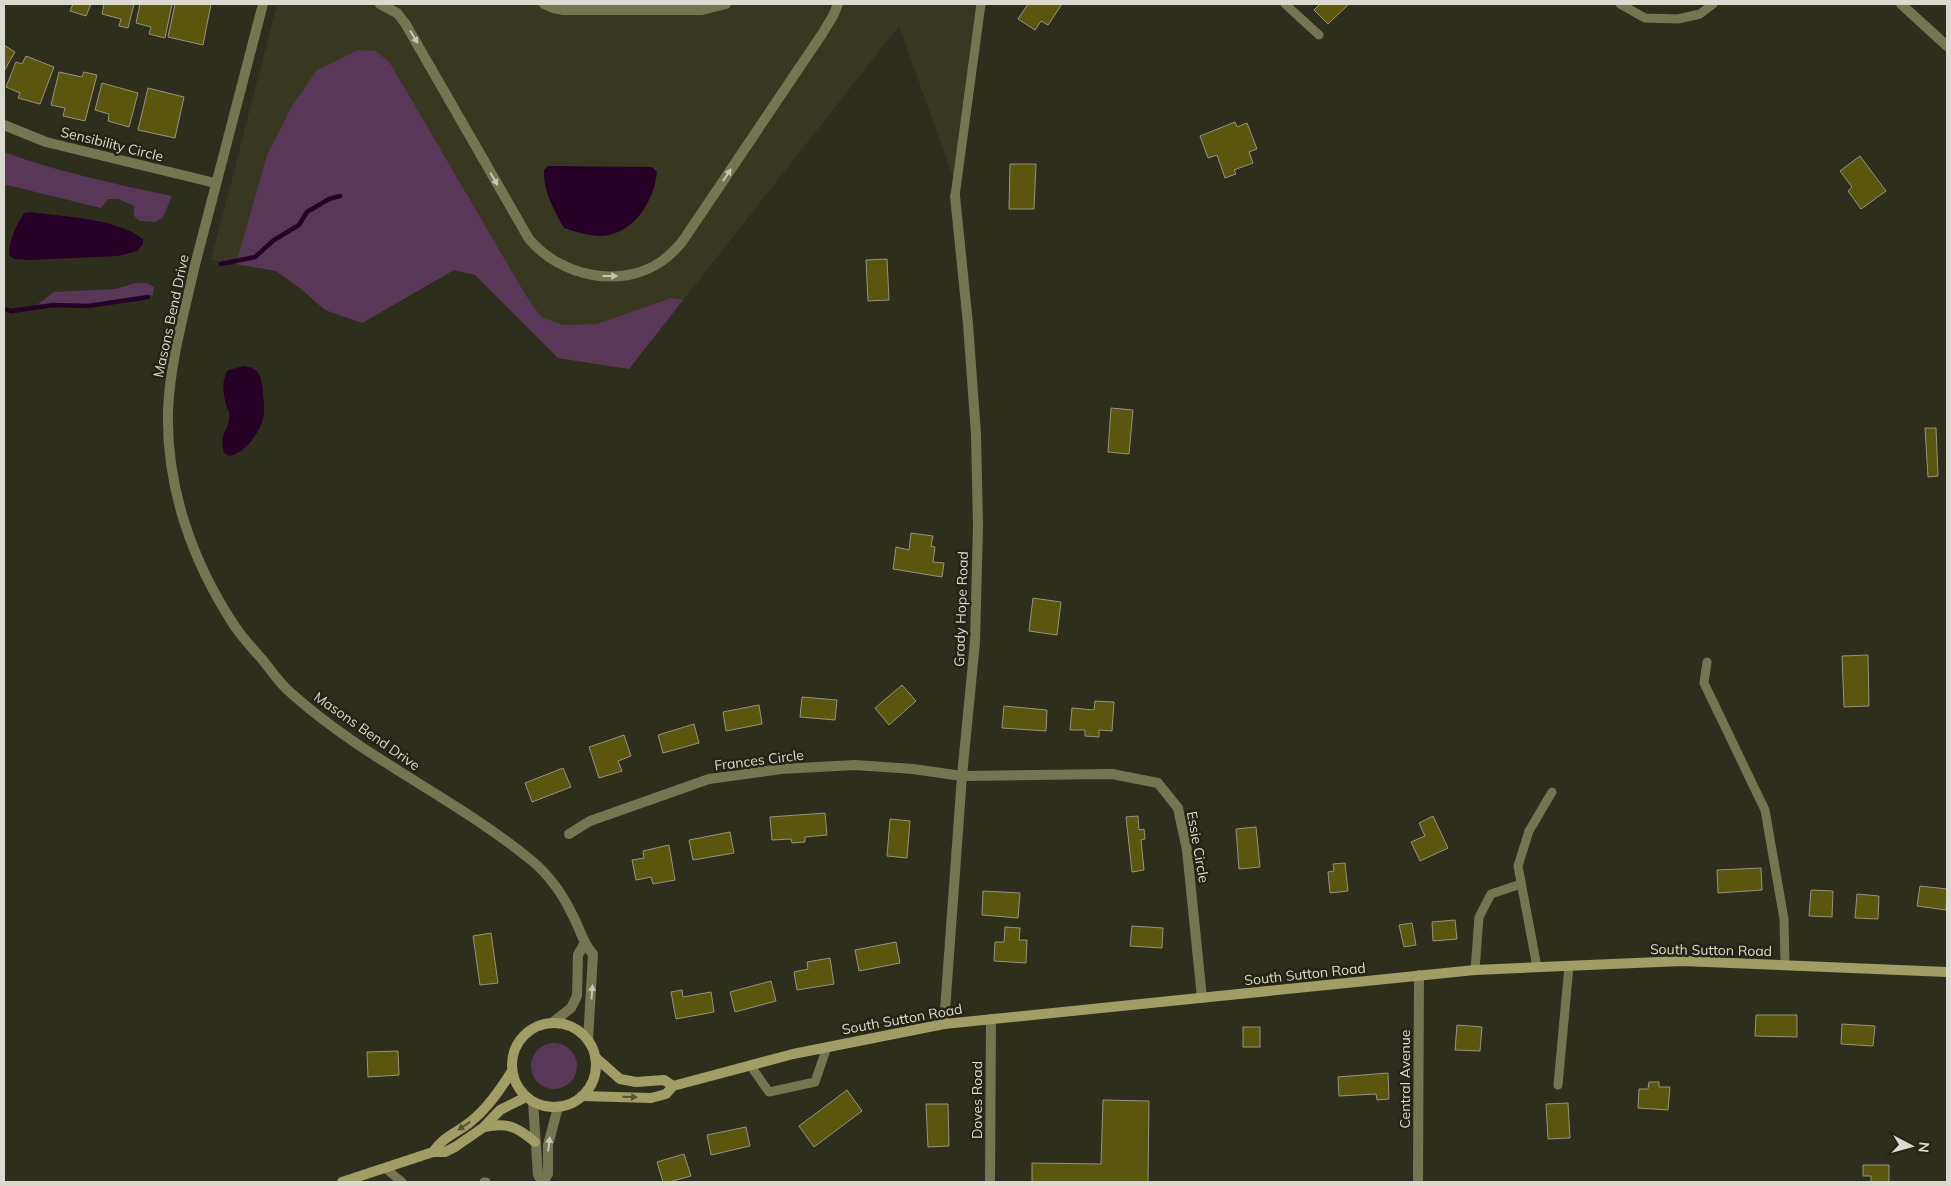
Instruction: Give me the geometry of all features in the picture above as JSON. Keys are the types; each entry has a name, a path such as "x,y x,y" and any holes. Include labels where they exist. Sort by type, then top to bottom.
{"main road":[{"name":"South Sutton Road","path":"582,1096 651,1098 666,1094 674,1086 750,1065 827,1047 944,1024 1419,975 1475,970 1682,961 1947,972"},
{"path":"552,1022 566,1024 579,1031 588,1041 595,1058 595,1072 591,1085 582,1096 571,1103 558,1107 546,1106 530,1100 515,1081 512,1071 512,1057 517,1044 526,1033 538,1026 552,1022"},
{"name":"South Sutton Road","path":"595,1058 620,1079 636,1082 664,1080 674,1086"},
{"path":"433,1152 440,1141 471,1121 494,1099 512,1071"},
{"path":"484,1128 500,1110 530,1100"},
{"path":"342,1182 433,1152 445,1152 484,1128 497,1124 518,1128 536,1142"}],"street":[{"name":"Masons Bend Drive","path":"262,4 215,183 178,338 170,385 168,412 172,472 187,532 200,564 234,625 288,691 330,725 498,836 531,860 552,880 573,916 584,944 593,954 588,1041"},
{"path":"380,4 397,13 406,23 529,239 536,247 556,262 580,273 606,277 620,276 647,269 661,261 682,242 822,34 838,4"},
{"path":"544,4 564,10 702,10 726,4"},
{"path":"1901,4 1947,46"},
{"name":"Sensibility Circle","path":"4,125 46,142 215,183"},
{"name":"Grady Hope Road","path":"944,1024 962,776 975,642 978,526 974,406 955,196"},
{"name":"Frances Circle","path":"569,834 590,822 709,779 781,769 854,765 913,769 962,776"},
{"name":"Essie Circle","path":"962,776 1112,774 1158,783 1178,808 1187,850 1202,998"},
{"path":"552,1022 571,1008 577,996 578,954 584,944"},
{"name":"Central Avenue","path":"1418,1182 1419,975"},
{"name":"Doves Road","path":"990,1182 991,1019"},
{"path":"530,1100 536,1121 538,1175 543,1182 548,1174 548,1145 558,1107"}],"lane":[{"path":"955,196 981,4"},
{"path":"1284,4 1319,35"},
{"path":"1620,4 1645,18 1678,19 1700,14 1713,4"},
{"path":"1707,662 1704,683 1765,810 1784,918 1785,965"},
{"path":"1537,967 1518,866 1529,831 1552,792"},
{"path":"1475,970 1479,918 1491,894 1521,884"},
{"path":"1558,1085 1569,966"},
{"path":"750,1065 769,1092 816,1082 827,1047"},
{"path":"385,1168 402,1182"}],"shaded area":[{"path":"277,4 977,4 954,180 899,26 629,369 558,358 475,275 454,270 362,323 325,310 276,271 211,260"},
{"path":"358,50 376,51 390,63 525,294 541,317 563,325 597,324 671,298 683,300 629,369 558,358 475,275 454,270 362,323 325,310 276,271 236,264 267,155 292,106 317,70"},
{"path":"4,152 66,172 172,196 163,217 156,222 140,221 134,216 134,206 118,199 108,199 101,208 7,185 4,187"},
{"path":"548,166 652,167 657,172 652,194 633,223 613,234 597,236 564,228 547,193 544,170"},
{"path":"31,212 90,220 119,227 143,239 143,244 137,251 118,256 14,259 9,255 10,244 24,213"},
{"path":"136,283 147,283 154,287 153,295 88,306 53,305 33,308 54,292 115,289"},
{"path":"244,366 255,370 262,382 263,419 248,445 230,456 224,453 222,441 229,416 223,388 228,370"},
{"path":"554,1043 567,1047 573,1053 577,1066 573,1079 567,1085 554,1089 541,1085 535,1079 531,1066 535,1053 541,1047"}],"building":[{"path":"73,4 91,4 86,16 70,11"},
{"path":"104,4 134,4 128,28 119,26 121,19 102,14"},
{"path":"140,4 172,4 165,38 149,34 151,27 136,23"},
{"path":"175,4 211,4 203,45 168,37"},
{"path":"1028,4 1062,4 1048,25 1041,21 1035,30 1018,19"},
{"path":"1320,4 1349,4 1328,24 1314,10"},
{"path":"4,45 15,52 4,71"},
{"path":"26,56 54,67 40,104 18,98 20,93 6,87 16,62 22,64"},
{"path":"59,72 82,77 84,72 97,75 85,121 63,116 65,108 51,105"},
{"path":"102,83 138,93 129,127 108,121 109,114 95,110"},
{"path":"148,88 184,97 175,138 138,130"},
{"path":"1235,122 1237,127 1247,123 1257,149 1249,152 1253,163 1234,170 1236,174 1225,178 1217,155 1208,158 1200,136"},
{"path":"1860,156 1886,191 1861,209 1848,191 1852,187 1840,171"},
{"path":"1010,164 1036,164 1034,209 1009,209"},
{"path":"887,259 889,300 868,301 866,260"},
{"path":"1111,408 1133,410 1129,454 1108,452"},
{"path":"1925,428 1936,428 1938,476 1928,477"},
{"path":"911,533 933,536 931,546 935,547 933,562 944,563 942,577 893,569 896,547 909,550"},
{"path":"1033,598 1061,602 1057,635 1029,631"},
{"path":"1868,655 1869,706 1844,707 1842,656"},
{"path":"902,685 916,701 889,725 875,708"},
{"path":"802,697 837,700 835,720 800,717"},
{"path":"1095,701 1114,702 1112,731 1099,730 1099,737 1085,736 1085,730 1070,730 1072,708 1094,710"},
{"path":"759,705 762,724 726,731 723,712"},
{"path":"1004,706 1047,710 1046,731 1002,728"},
{"path":"694,724 699,743 663,753 658,735"},
{"path":"624,735 631,756 618,761 622,771 599,778 589,747"},
{"path":"563,768 571,787 532,802 525,783"},
{"path":"825,813 827,835 805,837 805,842 792,843 791,839 772,840 770,817"},
{"path":"1138,816 1139,830 1144,829 1145,839 1141,840 1144,870 1132,872 1126,817"},
{"path":"1433,816 1448,848 1420,861 1411,842 1425,836 1419,823"},
{"path":"890,819 910,821 907,858 887,856"},
{"path":"1256,827 1260,867 1239,869 1236,829"},
{"path":"730,832 734,853 693,860 689,840"},
{"path":"669,845 675,880 653,884 651,877 636,880 632,860 644,858 643,851"},
{"path":"1345,863 1348,891 1330,893 1328,872 1334,871 1333,864"},
{"path":"1761,868 1762,890 1718,893 1717,870"},
{"path":"1920,886 1947,889 1946,910 1917,906"},
{"path":"1811,890 1833,891 1832,917 1809,916"},
{"path":"983,891 1020,893 1018,918 982,915"},
{"path":"1857,894 1879,896 1878,919 1855,918"},
{"path":"1455,920 1457,939 1433,941 1432,922"},
{"path":"1412,923 1416,945 1404,947 1399,925"},
{"path":"1132,926 1163,928 1162,948 1130,946"},
{"path":"1005,927 1020,928 1019,940 1027,940 1026,963 994,961 995,942 1004,942"},
{"path":"491,933 498,983 480,985 473,936"},
{"path":"896,942 900,963 859,971 855,950"},
{"path":"830,958 834,984 797,990 794,972 808,969 807,962"},
{"path":"771,981 776,1001 735,1012 730,992"},
{"path":"682,990 683,997 711,992 714,1012 676,1019 671,992"},
{"path":"1756,1015 1797,1015 1797,1037 1755,1036"},
{"path":"1842,1024 1875,1026 1873,1046 1841,1044"},
{"path":"1457,1025 1482,1027 1480,1051 1455,1050"},
{"path":"1243,1027 1260,1027 1260,1047 1243,1047"},
{"path":"398,1051 399,1075 368,1077 367,1052"},
{"path":"1388,1073 1389,1099 1377,1100 1376,1094 1339,1096 1338,1077"},
{"path":"1649,1082 1659,1082 1659,1087 1670,1087 1668,1110 1638,1108 1639,1089 1648,1089"},
{"path":"847,1090 862,1111 814,1147 799,1126"},
{"path":"1103,1100 1149,1101 1148,1182 1032,1182 1032,1163 1101,1164"},
{"path":"1568,1103 1570,1138 1548,1139 1546,1104"},
{"path":"926,1104 948,1104 949,1146 928,1147"},
{"path":"746,1127 750,1146 711,1155 707,1135"},
{"path":"684,1154 691,1176 663,1182 657,1162"},
{"path":"1863,1165 1889,1165 1889,1182 1871,1182 1871,1176 1863,1176"}],"waterway":[{"path":"221,264 255,257 274,240 299,225 307,212 329,199 340,196"},
{"path":"4,309 12,311 53,305 88,306 148,297"}]}
